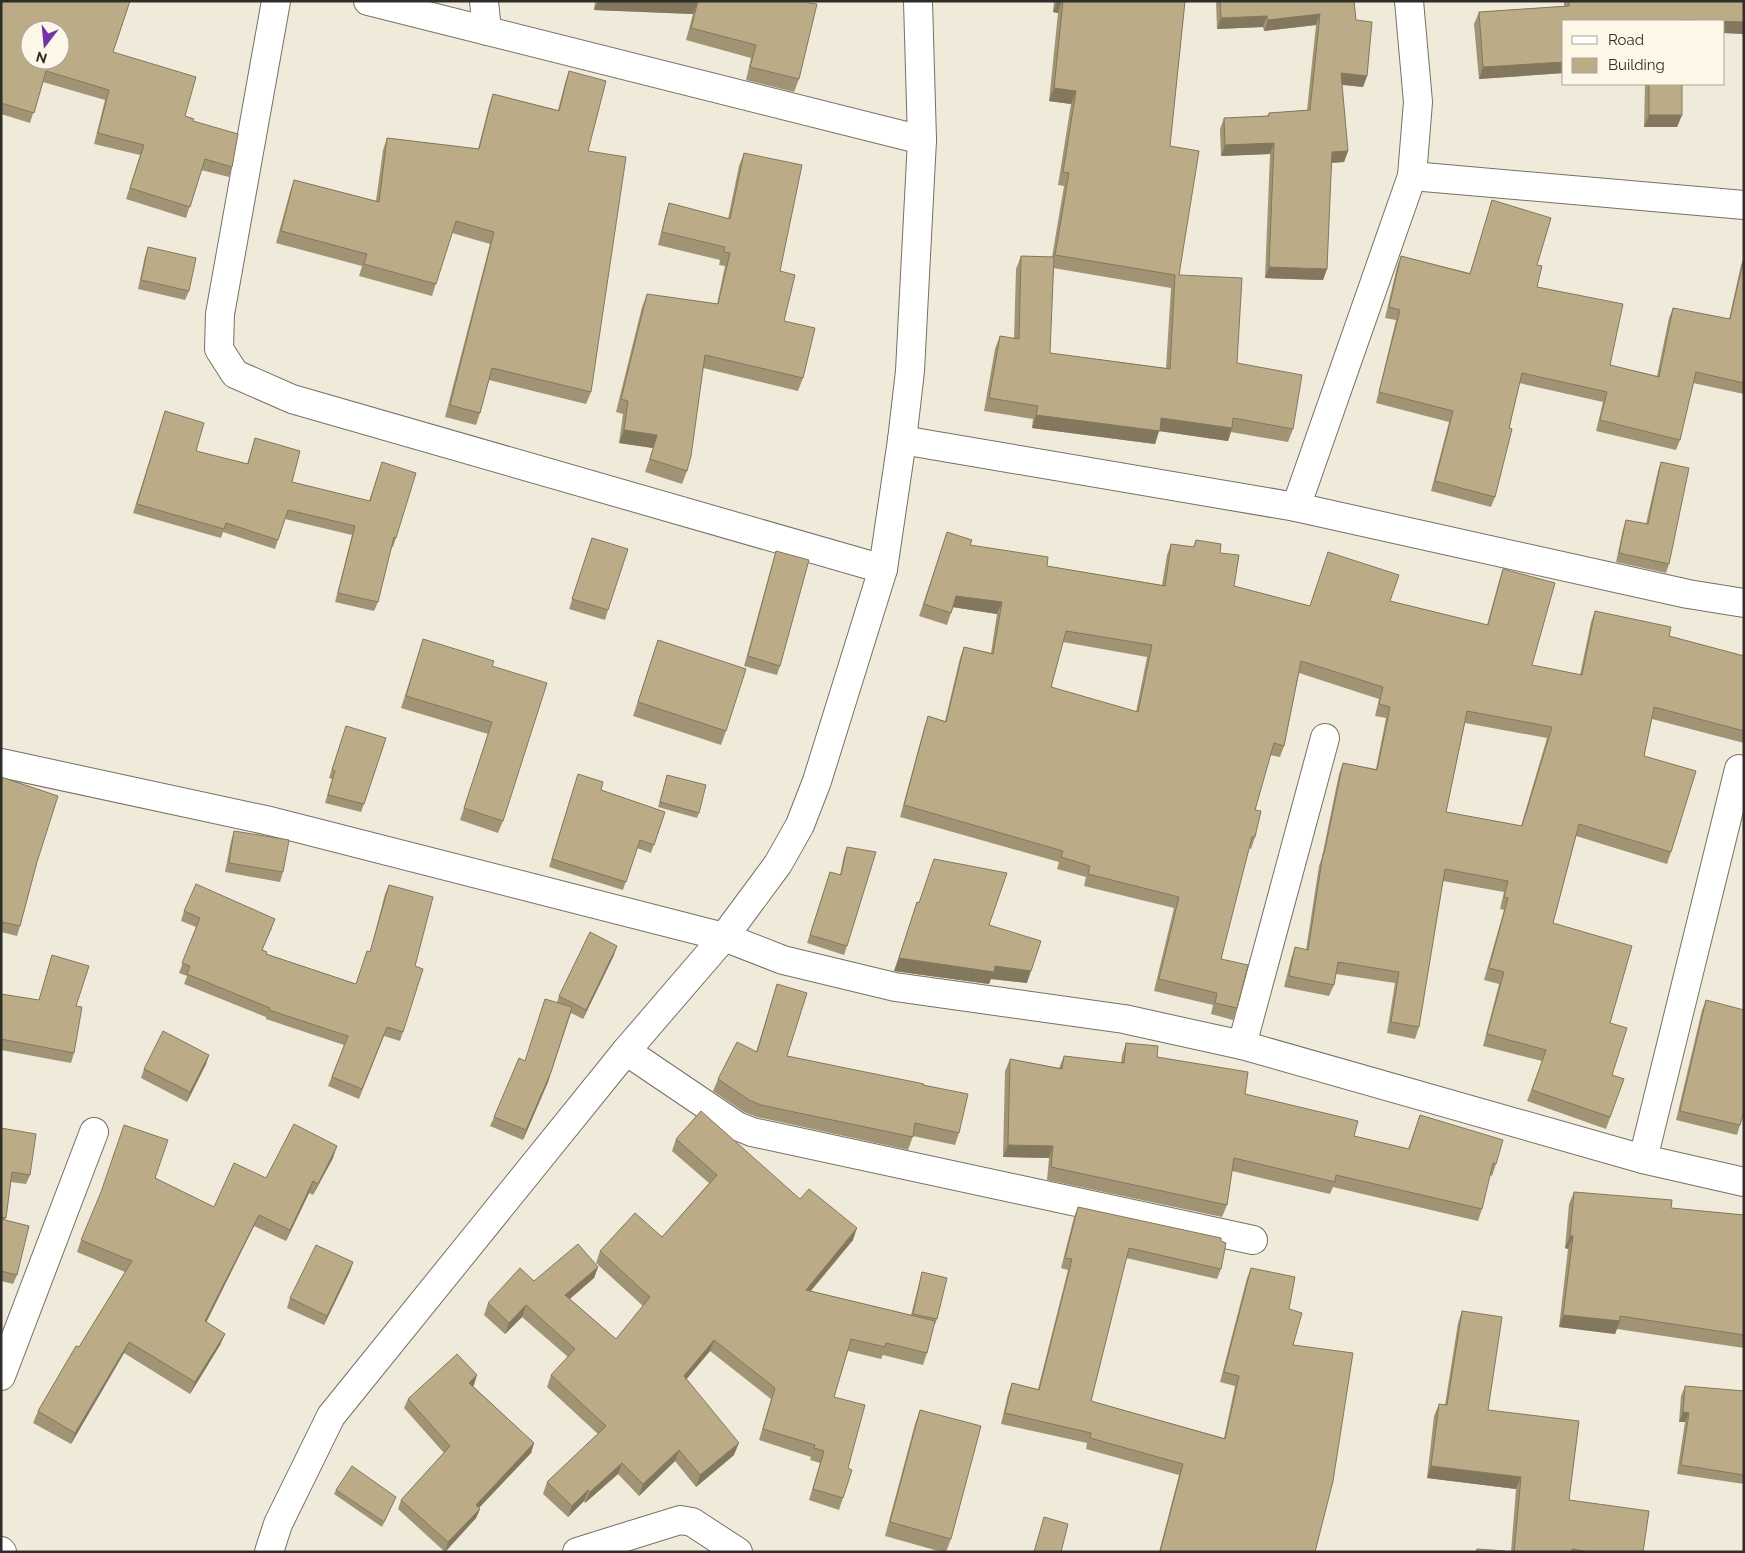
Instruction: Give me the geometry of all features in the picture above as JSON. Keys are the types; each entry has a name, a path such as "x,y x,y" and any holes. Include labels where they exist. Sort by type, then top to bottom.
{"street":[{"path":"276,1 220,314 219,349 235,374 292,399 883,570"},
{"path":"368,1 922,140"},
{"path":"484,1 488,31"},
{"path":"269,1552 278,1524 331,1416 626,1051 724,937 778,864 800,825 817,781 883,570 902,440 910,371 922,140 918,1"},
{"path":"1296,507 1412,176 1418,102 1409,1"},
{"path":"1412,176 1744,205"},
{"path":"902,440 1296,507 1688,594 1744,603"},
{"path":"1242,1044 1325,738"},
{"path":"1,763 270,821 724,937 782,960 895,987 1124,1018 1242,1044 1643,1159 1744,1182"},
{"path":"1643,1159 1739,769"},
{"path":"626,1051 737,1126 752,1132 1253,1240"},
{"path":"1,1376 94,1132"},
{"path":"577,1552 680,1520 692,1522 736,1552"}],"building":[{"path":"1,1 130,1 113,52 196,77 185,116 194,119 193,121 238,134 232,167 205,159 190,207 130,188 144,145 98,133 109,90 46,71 34,113 1,103"},
{"path":"698,1 808,1 808,3 817,4 799,79 750,67 756,45 691,28"},
{"path":"1063,1 1185,1 1170,146 1199,151 1179,275 1242,278 1237,363 1302,375 1293,429 1233,418 1232,428 1161,418 1160,431 1036,415 1038,406 989,398 1000,336 1019,339 1021,256 1054,257 1050,353 1170,369 1175,275 1055,255 1069,173 1063,172 1076,91 1054,88"},
{"path":"1220,1 1354,1 1356,20 1372,22 1367,76 1341,73 1348,151 1332,152 1327,269 1269,267 1274,143 1225,145 1224,118 1269,116 1269,113 1310,110 1320,14 1268,20 1267,16 1221,18"},
{"path":"1569,1 1744,1 1744,22 1725,20 1562,20 1562,62 1483,67 1479,12 1569,6"},
{"path":"569,71 606,81 588,151 626,157 591,392 492,368 480,413 450,405 494,232 456,221 436,284 364,264 367,254 281,231 294,180 379,202 387,138 479,149 493,94 559,111"},
{"path":"1649,85 1682,85 1682,115 1649,115"},
{"path":"744,153 802,165 780,271 795,275 784,321 815,328 803,378 705,355 691,456 687,471 650,459 657,435 624,430 628,401 621,399 647,294 718,304 730,253 724,252 725,247 662,232 669,203 730,219"},
{"path":"1492,200 1551,218 1537,265 1542,266 1537,287 1623,304 1610,365 1659,377 1673,308 1730,319 1744,258 1744,383 1696,372 1680,440 1600,420 1607,392 1522,373 1509,428 1512,429 1495,497 1435,481 1453,411 1379,392 1400,310 1389,307 1401,256 1470,274"},
{"path":"148,247 196,258 189,291 141,280"},
{"path":"165,411 204,423 196,451 248,464 255,438 300,451 292,482 370,501 382,462 416,473 396,538 394,537 378,602 338,593 355,526 288,510 278,540 226,523 224,529 137,504"},
{"path":"1661,462 1689,468 1669,564 1619,553 1626,520 1648,524"},
{"path":"947,532 972,540 970,545 1048,557 1047,566 1165,586 1171,544 1194,547 1196,540 1221,544 1220,553 1239,555 1234,586 1310,606 1328,552 1399,575 1390,601 1488,625 1503,569 1555,583 1532,665 1582,675 1595,611 1671,627 1669,636 1744,656 1744,731 1654,707 1644,756 1696,771 1671,852 1579,824 1553,923 1632,946 1610,1023 1627,1028 1612,1075 1624,1079 1610,1117 1532,1090 1546,1050 1487,1034 1504,972 1489,968 1508,898 1504,897 1508,881 1445,869 1419,1027 1391,1022 1399,972 1338,962 1334,985 1289,976 1295,947 1308,950 1323,854 1343,763 1377,770 1390,707 1379,704 1383,687 1301,661 1284,746 1274,743 1255,810 1261,811 1255,837 1252,837 1221,959 1248,965 1237,1008 1215,1003 1217,993 1159,979 1179,897 1088,874 1090,866 1061,857 1063,851 904,805 928,716 946,722 964,647 993,654 1002,602 956,596 951,613 924,604","holes":["1066,631 1152,645 1138,712 1051,687","1467,711 1552,727 1522,826 1446,812"]},
{"path":"592,538 628,549 608,610 572,599"},
{"path":"776,551 809,560 780,666 748,656"},
{"path":"423,639 494,661 492,666 547,683 503,821 464,808 492,722 406,696"},
{"path":"658,640 746,669 726,731 638,702"},
{"path":"346,726 386,738 364,804 328,795 335,771 332,770"},
{"path":"578,774 603,782 601,790 665,812 654,845 640,840 626,882 552,859"},
{"path":"667,775 706,785 699,813 660,802"},
{"path":"1,777 58,796 37,862 20,926 3,922 1,928"},
{"path":"234,831 289,840 283,872 229,863"},
{"path":"847,847 876,852 847,946 810,935 830,872 841,875"},
{"path":"934,859 1007,873 989,925 1041,941 1031,971 995,966 994,972 899,958 917,902 919,903"},
{"path":"196,884 275,919 262,950 267,952 266,954 356,984 367,951 370,952 389,885 433,897 415,966 423,969 403,1032 387,1027 362,1089 332,1077 348,1036 269,1010 270,1008 187,974 190,966 182,963 200,918 184,911"},
{"path":"590,932 617,946 586,1010 559,996"},
{"path":"52,955 89,966 76,1006 82,1007 74,1053 1,1039 1,994 39,1000"},
{"path":"777,984 807,993 787,1056 968,1094 959,1133 915,1123 913,1137 761,1105 749,1100 718,1079 737,1042 757,1052"},
{"path":"545,999 572,1007 551,1072 526,1130 494,1117 519,1058 525,1061"},
{"path":"1706,1000 1744,1010 1744,1111 1740,1125 1680,1111"},
{"path":"163,1031 209,1055 190,1092 144,1069"},
{"path":"1126,1043 1158,1046 1157,1057 1248,1072 1245,1094 1358,1121 1354,1136 1409,1149 1420,1115 1503,1140 1496,1164 1493,1163 1482,1209 1336,1175 1335,1182 1234,1158 1227,1205 1051,1167 1053,1146 1008,1145 1010,1059 1062,1069 1064,1056 1124,1063"},
{"path":"701,1111 800,1199 809,1189 857,1228 806,1290 935,1321 927,1353 886,1343 885,1347 851,1339 834,1397 865,1405 848,1468 852,1470 843,1498 813,1489 824,1451 814,1448 815,1445 763,1429 775,1388 714,1340 684,1376 739,1443 700,1475 679,1450 643,1484 622,1463 590,1492 588,1490 572,1506 547,1482 606,1426 551,1375 575,1349 526,1305 509,1323 488,1303 520,1268 534,1281 578,1244 598,1267 565,1295 616,1339 650,1297 600,1251 635,1213 662,1237 717,1175 676,1139"},
{"path":"294,1124 337,1146 318,1184 313,1181 290,1230 259,1215 205,1321 225,1334 195,1382 129,1342 75,1433 38,1411 76,1346 79,1347 132,1261 81,1240 101,1192 124,1125 168,1140 155,1178 214,1207 234,1163 266,1178"},
{"path":"1,1128 36,1134 30,1175 12,1172 6,1218 1,1217"},
{"path":"1574,1192 1672,1200 1671,1208 1744,1215 1744,1335 1620,1316 1620,1321 1563,1315 1573,1236 1570,1236"},
{"path":"1078,1207 1221,1238 1221,1241 1226,1243 1221,1269 1129,1248 1091,1401 1225,1439 1239,1376 1224,1372 1251,1268 1295,1277 1289,1309 1302,1313 1293,1345 1353,1353 1333,1481 1315,1552 1160,1552 1183,1464 1090,1438 1091,1433 1005,1413 1012,1383 1039,1390 1072,1259 1065,1258"},
{"path":"1,1219 29,1226 17,1275 1,1271"},
{"path":"316,1245 353,1262 327,1316 290,1298"},
{"path":"922,1272 947,1278 937,1319 913,1314"},
{"path":"1462,1311 1502,1317 1488,1410 1579,1421 1569,1500 1649,1511 1643,1552 1590,1552 1572,1549 1572,1552 1514,1552 1521,1477 1431,1466 1439,1404 1447,1405"},
{"path":"457,1354 477,1375 469,1383 534,1443 476,1505 480,1509 448,1542 401,1500 450,1446 408,1399"},
{"path":"1685,1386 1744,1391 1744,1475 1681,1465 1689,1413 1683,1412"},
{"path":"920,1410 981,1426 951,1539 890,1522"},
{"path":"352,1466 396,1497 384,1522 336,1490"},
{"path":"1044,1517 1068,1524 1061,1552 1034,1552"},
{"path":"1477,1549 1505,1551 1505,1552 1476,1552"}]}
